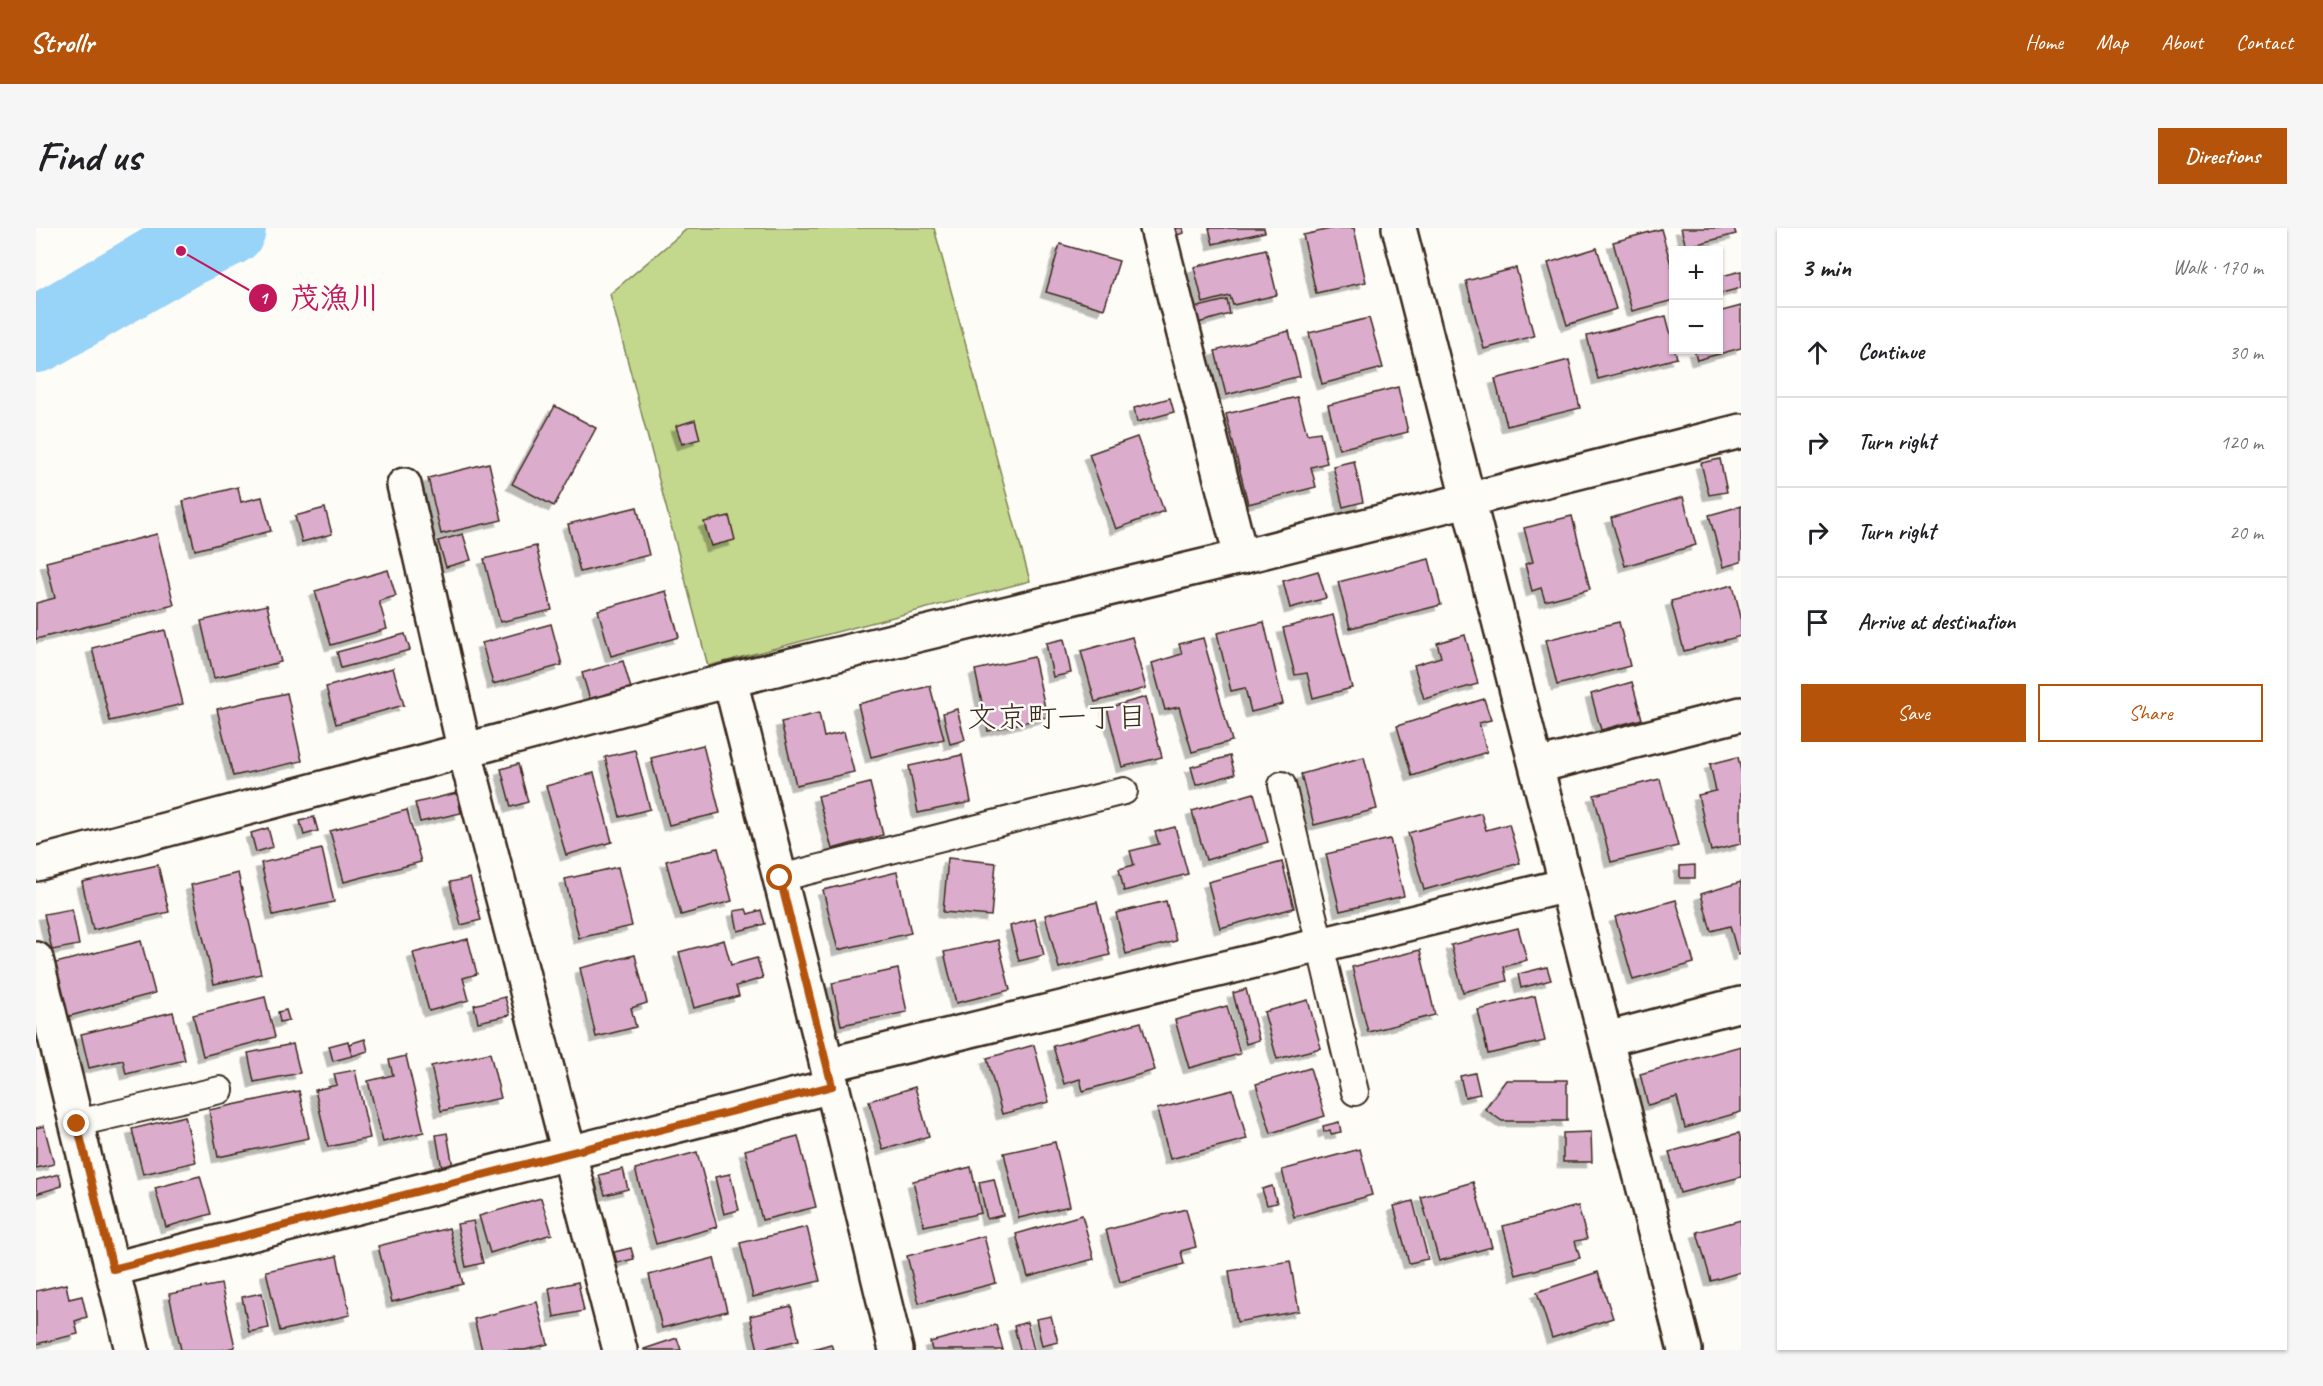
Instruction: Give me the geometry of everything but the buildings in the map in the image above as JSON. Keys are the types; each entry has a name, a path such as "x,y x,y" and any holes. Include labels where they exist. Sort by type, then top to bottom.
{"street":[{"path":"1157,228 1241,557"},
{"path":"1399,228 1685,1350"},
{"path":"36,864 730,680 1241,557 1741,431"},
{"path":"404,485 465,752 620,1350"},
{"path":"730,680 830,1075 896,1350"},
{"path":"1537,766 1741,714"},
{"path":"113,1269 570,1154 830,1075 1321,945 1568,885"},
{"path":"36,959 132,1350"},
{"path":"1607,1039 1741,1004"}],"lane":[{"path":"1282,785 1355,1092"},
{"path":"780,878 1124,791"},
{"path":"77,1124 220,1089"}],"green space":[{"path":"688,228 934,228 1030,581 708,666 610,294"}],"waterway":[{"path":"36,335 181,251 228,228"}],"place":[{"name":"茂漁川","path":"181,251"}],"district":[{"name":"文京町一丁目","path":"1057,717"}],"route":[{"path":"77,1124 113,1269 832,1086 780,878"}]}
